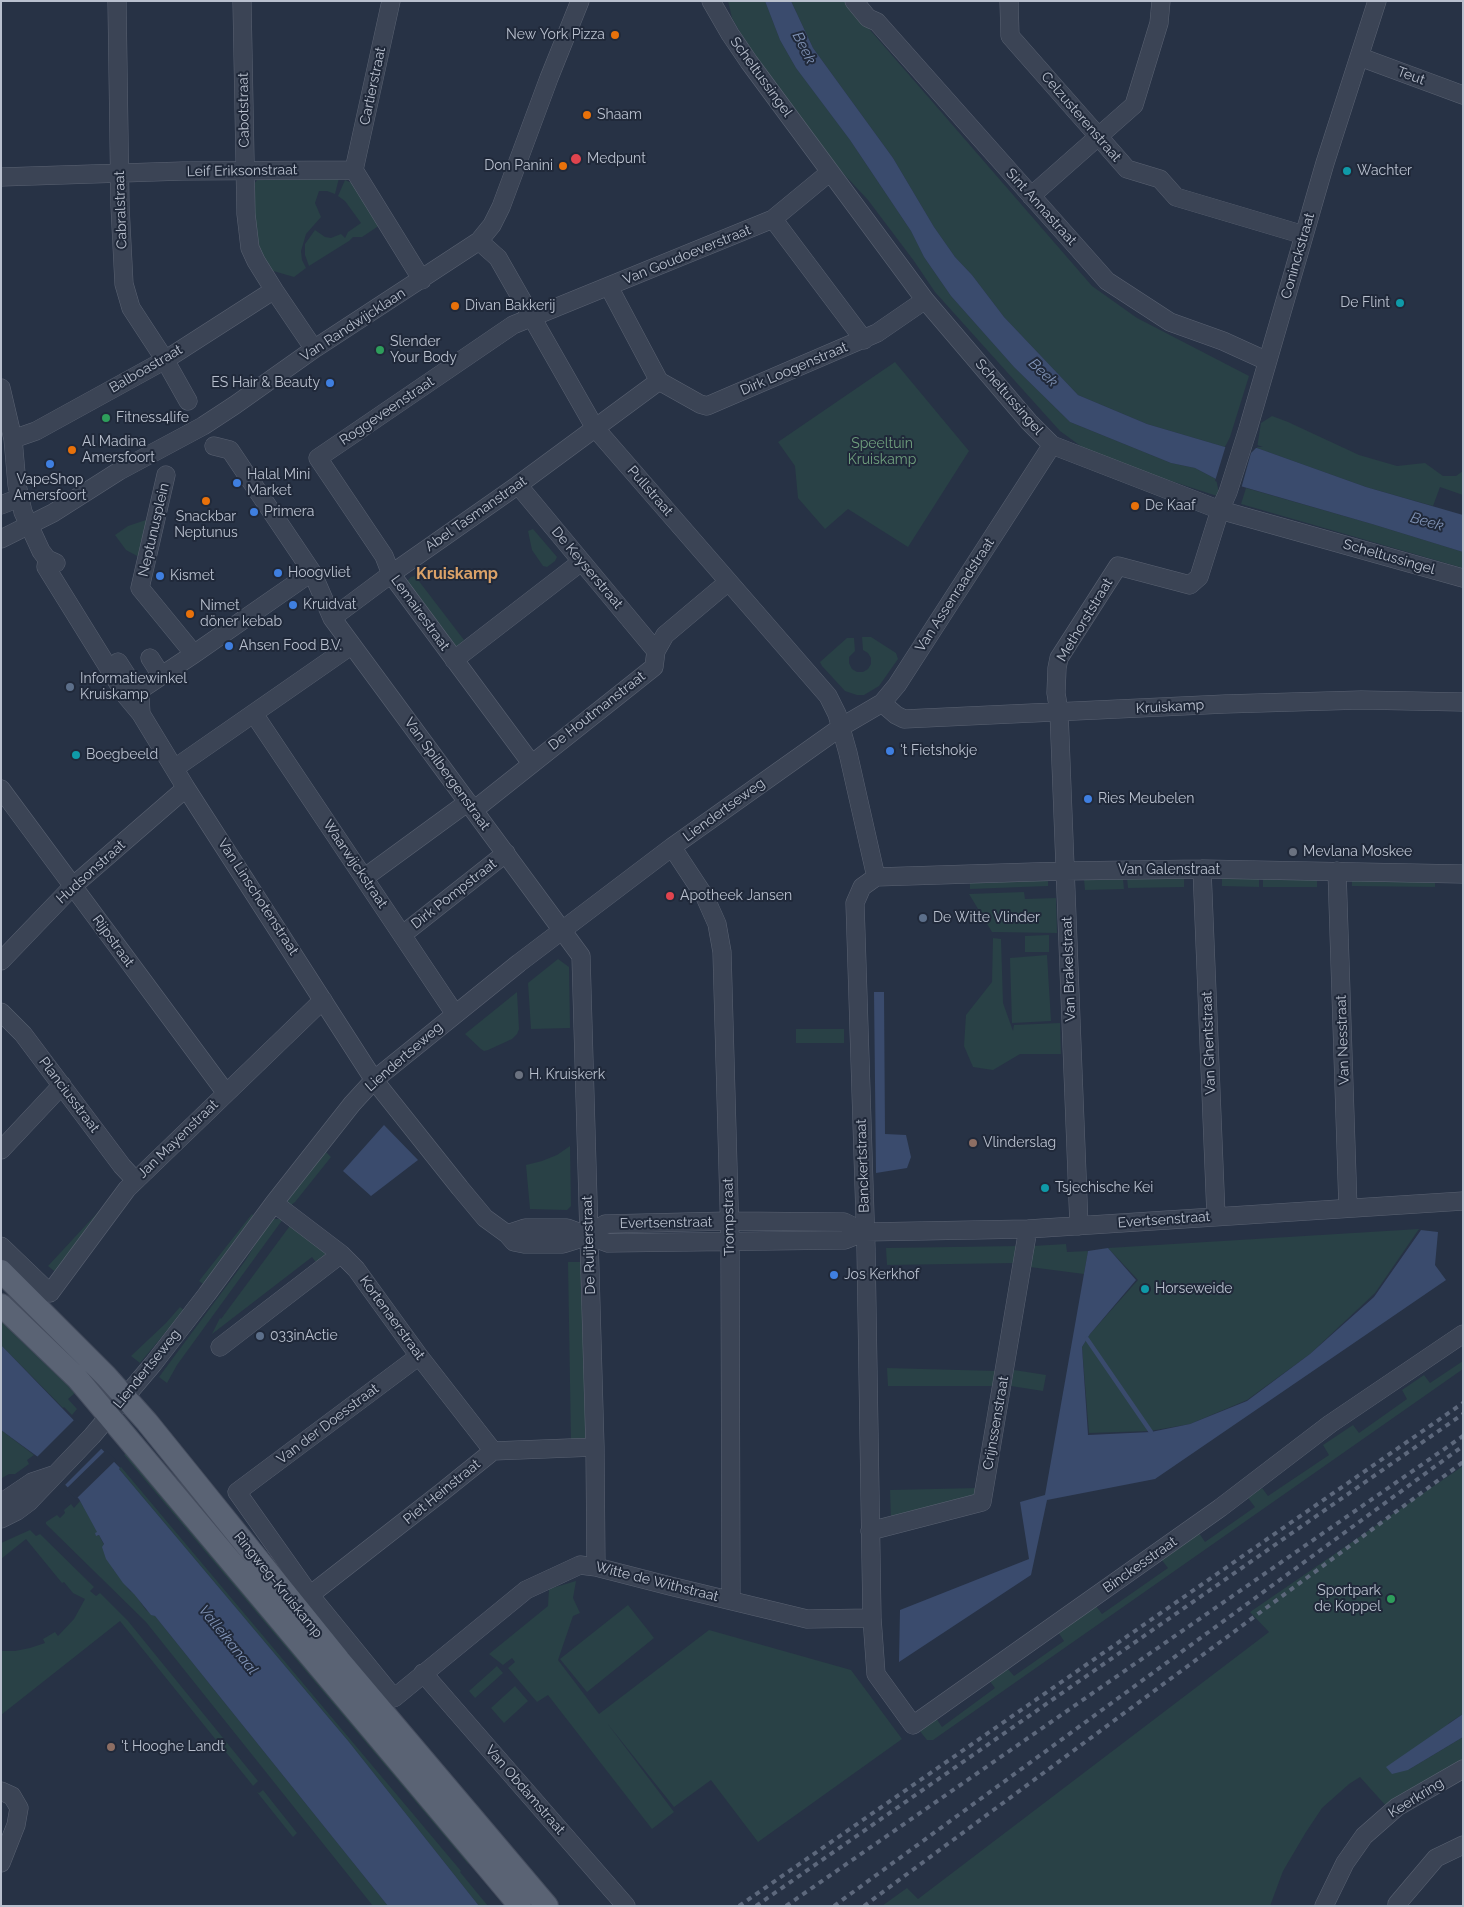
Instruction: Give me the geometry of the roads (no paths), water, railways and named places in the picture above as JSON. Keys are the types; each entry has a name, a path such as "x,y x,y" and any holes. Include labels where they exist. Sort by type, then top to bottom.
{"main road":[{"name":"Ringweg-Kruiskamp","path":"1,1272 124,1397 159,1436 339,1660 547,1906"},
{"name":"Ringweg-Kruiskamp","path":"1,1305 76,1378 520,1906"}],"street":[{"name":"Cabralstraat","path":"117,1 124,284 131,308 165,360 188,401"},
{"name":"Cabotstraat","path":"242,1 246,214 250,248 274,290 314,349"},
{"name":"Cartierstraat","path":"354,170 391,1"},
{"name":"Van Randwijcklaan","path":"1,539 53,513 119,471 203,426 314,349 422,280 479,240 492,225 501,207 548,78 580,1"},
{"name":"Scheltussingel","path":"711,1 739,48 925,300 1029,422 1052,445 1220,510 1463,578"},
{"name":"Sint Annastraat","path":"854,1 868,18 877,22 1107,281 1170,322 1223,341 1268,361"},
{"name":"Celzusterenstraat","path":"1009,1 1010,36 1127,169 1160,179 1176,198 1304,235"},
{"path":"1031,196 1134,105 1159,23 1161,1"},
{"name":"Coninckstraat","path":"1220,510 1228,492 1244,442 1304,235 1377,1"},
{"name":"Teut","path":"1360,57 1463,95"},
{"name":"Leif Eriksonstraat","path":"1,177 246,170 354,170"},
{"path":"354,170 422,280"},
{"name":"Van Goudoeverstraat","path":"532,317 773,219 830,172"},
{"path":"773,219 864,340"},
{"name":"Pullstraat","path":"479,240 498,258 595,428 828,696 840,727"},
{"path":"595,428 659,381 609,287"},
{"name":"Balboastraat","path":"13,439 36,431 165,360 274,290"},
{"name":"Dirk Loogenstraat","path":"659,381 707,406 877,334 925,300"},
{"name":"Roggeveenstraat","path":"318,458 513,325 532,317"},
{"path":"1,388 13,439 20,498 28,525 47,559 56,562 131,694 194,654 312,572"},
{"name":"Abel Tasmanstraat","path":"332,618 595,428"},
{"name":"Van Assenraadstraat","path":"840,727 882,703 897,685 1052,445"},
{"path":"214,446 230,450 312,572 332,618"},
{"name":"Lemairestraat","path":"318,458 384,556 391,574 531,763"},
{"name":"Neptunusplein","path":"166,476 140,588 194,654"},
{"name":"De Keyserstraat","path":"518,485 580,562 656,651"},
{"path":"1,504 20,498"},
{"name":"Methorststraat","path":"1059,712 1056,693 1057,668 1060,658 1118,566 1190,585 1199,577 1220,510"},
{"path":"454,660 580,562"},
{"name":"De Houtmanstraat","path":"471,806 531,763 654,667 656,651 666,635 728,582"},
{"name":"Van Spilbergenstraat","path":"332,618 562,930"},
{"path":"175,768 352,645"},
{"path":"150,658 161,675"},
{"name":"Van Linschotenstraat","path":"131,694 140,696 141,714 186,788 374,1080"},
{"name":"Kruiskamp","path":"882,703 896,716 904,719 1226,704 1361,700 1463,702"},
{"name":"Van Brakelstraat","path":"1059,712 1079,1226"},
{"name":"Waarwijckstraat","path":"254,714 455,1014"},
{"path":"840,727 876,877"},
{"name":"Liendertseweg","path":"1,1519 29,1502 92,1436 202,1300 274,1202 352,1104 374,1080 562,930 672,847 840,727"},
{"name":"Hudsonstraat","path":"1,960 73,886 186,788"},
{"name":"Rijpstraat","path":"1,789 226,1093"},
{"path":"364,878 471,806"},
{"name":"Trompstraat","path":"672,847 705,897 717,924 722,950 730,1240 731,1600"},
{"name":"Dirk Pompstraat","path":"402,935 506,853"},
{"name":"Van Galenstraat","path":"876,877 1202,869 1463,874"},
{"name":"Van Ghentstraat","path":"1202,869 1216,1216"},
{"name":"Van Nesstraat","path":"1337,871 1348,1208"},
{"name":"Banckertstraat","path":"872,1618 865,1232 855,903 862,888 876,877"},
{"name":"De Ruijterstraat","path":"562,930 581,956 595,1447 596,1567"},
{"name":"Jan Mayenstraat","path":"1,1246 50,1292 135,1180 323,1000"},
{"name":"Planciusstraat","path":"1,1012 23,1034 122,1166 135,1180"},
{"name":"Evertsenstraat","path":"374,1080 485,1218 507,1234 525,1228 567,1228 608,1243 845,1240 865,1232 1028,1229 1463,1201"},
{"path":"1,1150 62,1085"},
{"name":"Kortenaerstraat","path":"274,1202 341,1254 356,1269 419,1356 493,1450"},
{"name":"Evertsenstraat","path":"589,1236 605,1224 729,1221 844,1222 865,1232"},
{"name":"Crijnssenstraat","path":"870,1531 982,1502 1028,1229"},
{"path":"220,1347 341,1254"},
{"name":"Binckesstraat","path":"872,1618 876,1674 913,1725 1220,1508 1330,1424 1463,1334"},
{"name":"Van der Doesstraat","path":"236,1492 419,1356"},
{"name":"Piet Heinstraat","path":"310,1595 493,1450 595,1447"},
{"name":"Liendertseweg","path":"1,1503 32,1482 53,1476"},
{"name":"Ringweg-Kruiskamp","path":"236,1492 310,1595 394,1698"},
{"name":"Witte de Withstraat","path":"394,1698 526,1590 580,1565 596,1567 807,1619 872,1618"},
{"name":"Van Obdamstraat","path":"423,1674 626,1906"},
{"name":"Keerkring","path":"1324,1906 1345,1863 1364,1836 1397,1807 1463,1769"},
{"path":"1,1791 12,1796 19,1808 16,1825 1,1863"},
{"path":"1397,1904 1436,1858 1463,1845"}],"water":[{"name":"Beek","path":"765,1 791,1 813,48 893,158 934,227 955,257 972,275 1004,317 1078,395 1147,424 1225,447 1257,448 1366,487 1463,515 1463,552 1216,479 1195,468 1171,463 1070,422 1014,367 951,296 924,257 911,231 850,140 796,68 780,40"},
{"path":"874,992 884,992 885,1134 906,1135 911,1157 907,1168 876,1173"},
{"path":"384,1125 418,1160 371,1196 343,1171"},
{"path":"1421,1230 1438,1232 1435,1265 1446,1280 1155,1479 1047,1500 1031,1575 899,1662 900,1610 1029,1559 1020,1502 1045,1495 1088,1251 1108,1248 1136,1280 1090,1334 1082,1347 1088,1435 1151,1432 1190,1424 1247,1401 1310,1354 1374,1297"},
{"name":"Valleikanaal","path":"1,1345 120,1468 349,1742 479,1906 388,1906 155,1616 151,1615 123,1583 106,1559 102,1547 104,1544 99,1535 96,1536 95,1533 97,1532 79,1499 38,1457 1,1430"},
{"path":"1463,1714 1463,1737 1408,1770 1392,1774 1386,1767"}],"waterway":[{"path":"1087,1339 1151,1432"}],"railway":[{"path":"739,1906 1463,1403"},
{"path":"756,1906 1463,1414"},
{"path":"786,1906 1463,1436"},
{"path":"834,1906 1463,1446"},
{"path":"864,1906 1463,1462"}],"place":[{"name":"New York Pizza","path":"615,35"},
{"name":"Shaam","path":"587,115"},
{"name":"Medpunt","path":"576,159"},
{"name":"Don Panini","path":"563,166"},
{"name":"Wachter","path":"1347,171"},
{"name":"De Flint","path":"1400,303"},
{"name":"Divan Bakkerij","path":"455,306"},
{"name":"Slender Your Body","path":"380,350"},
{"name":"ES Hair & Beauty","path":"330,383"},
{"name":"Fitness4life","path":"106,418"},
{"name":"Al Madina Amersfoort","path":"72,450"},
{"name":"VapeShop Amersfoort","path":"50,464"},
{"name":"Halal Mini Market","path":"237,483"},
{"name":"Snackbar Neptunus","path":"206,501"},
{"name":"De Kaaf","path":"1135,506"},
{"name":"Primera","path":"254,512"},
{"name":"Hoogvliet","path":"278,573"},
{"name":"Kismet","path":"160,576"},
{"name":"Kruidvat","path":"293,605"},
{"name":"Nimet döner kebab","path":"190,614"},
{"name":"Ahsen Food B.V.","path":"229,646"},
{"name":"Informatiewinkel Kruiskamp","path":"70,687"},
{"name":"'t Fietshokje","path":"890,751"},
{"name":"Boegbeeld","path":"76,755"},
{"name":"Ries Meubelen","path":"1088,799"},
{"name":"Mevlana Moskee","path":"1293,852"},
{"name":"Apotheek Jansen","path":"670,896"},
{"name":"De Witte Vlinder","path":"923,918"},
{"name":"H. Kruiskerk","path":"519,1075"},
{"name":"Vlinderslag","path":"973,1143"},
{"name":"Tsjechische Kei","path":"1045,1188"},
{"name":"Jos Kerkhof","path":"834,1275"},
{"name":"Horseweide","path":"1145,1289"},
{"name":"033inActie","path":"260,1336"},
{"name":"Sportpark de Koppel","path":"1391,1599"},
{"name":"'t Hooghe Landt","path":"111,1747"}],"district":[{"name":"Kruiskamp","path":"457,574"}],"park label":[{"name":"Speeltuin Kruiskamp","path":"882,452"}]}
